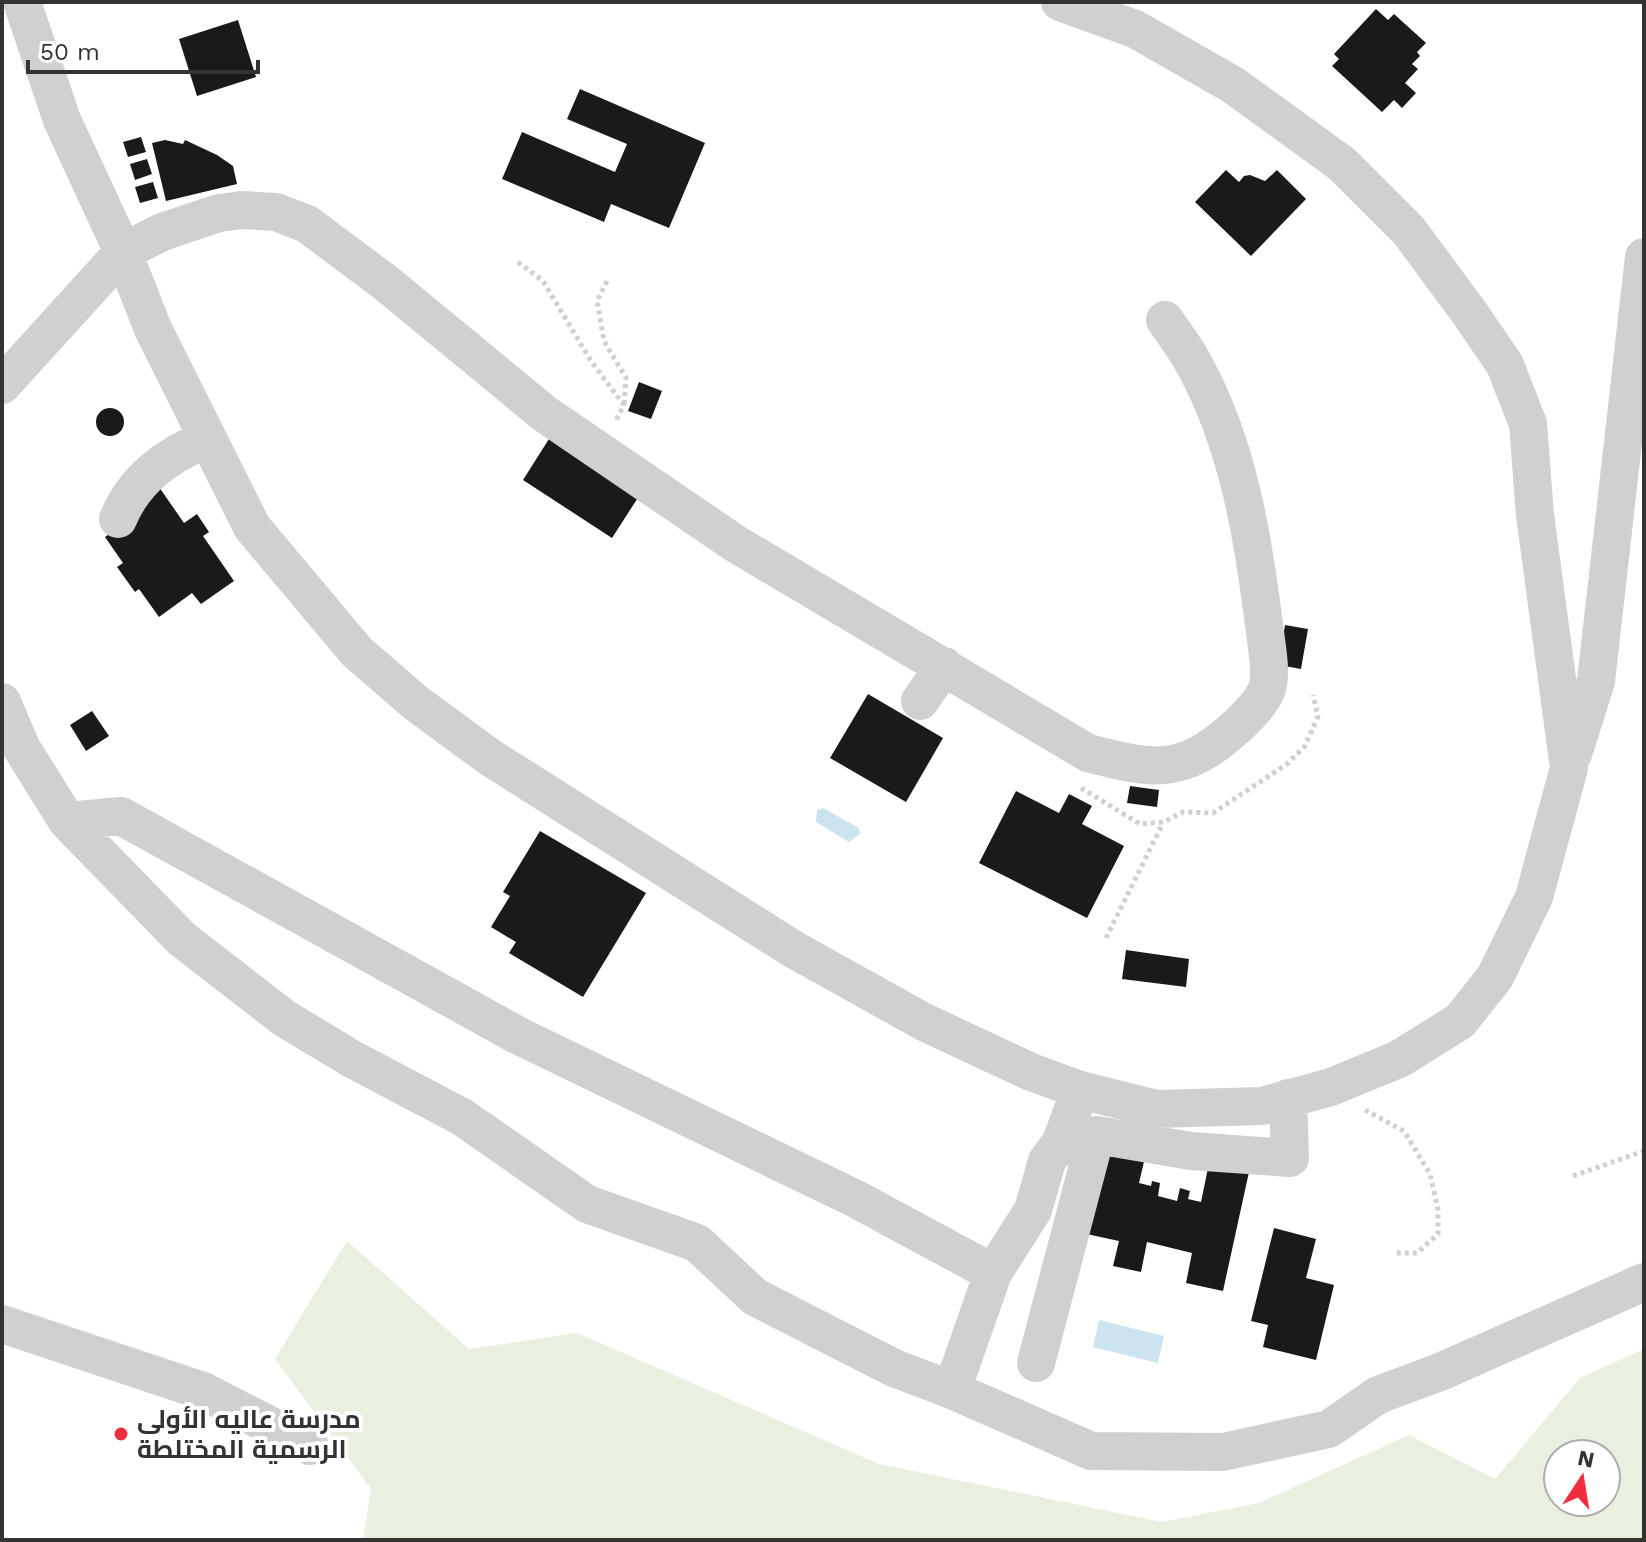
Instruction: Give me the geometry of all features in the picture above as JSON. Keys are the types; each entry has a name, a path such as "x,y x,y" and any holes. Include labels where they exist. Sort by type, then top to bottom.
{"street":[{"path":"22,2 62,120 123,252 153,329 206,439 252,527 357,652 491,758 793,949 924,1022 1031,1072 1080,1090 1156,1109 1262,1106 1331,1087 1399,1059 1460,1021 1495,977 1534,897 1596,681 1608,551 1644,257"},
{"path":"1060,2 1135,29 1233,85 1342,164 1409,231 1505,365 1528,424 1535,515 1569,768"},
{"path":"2,385 123,252 162,232 219,213 242,210 276,212 307,224 386,283 545,414 736,544 1088,753 1130,764 1173,766 1212,749 1244,720 1267,690 1269,663 1248,514 1220,422 1195,365 1165,320"},
{"path":"118,519 127,496 165,461 206,439"},
{"path":"920,701 944,666"},
{"path":"2,702 21,747 67,821 182,939 284,1018 352,1059 462,1117 587,1204 697,1243 755,1297 894,1368 1091,1451 1223,1452 1329,1429 1378,1395 1440,1372 1644,1282"},
{"path":"67,821 121,816 519,1036 856,1199 993,1273"},
{"path":"952,1390 993,1273 1033,1210 1047,1161 1061,1142 1080,1090"},
{"path":"1036,1363 1096,1135 1191,1151 1290,1158 1288,1098"},
{"path":"2,1324 203,1391 310,1446"}],"path":[{"path":"518,262 543,281 591,361 624,405"},
{"path":"601,452 624,405 626,378 604,341 597,301 607,281"},
{"path":"1106,938 1164,822"},
{"path":"1331,1087 1375,1117 1404,1131 1430,1174 1438,1210 1438,1234 1417,1253 1393,1253"},
{"path":"1573,1176 1644,1151"}],"green space":[{"path":"347,1241 469,1349 577,1333 879,1464 1162,1522 1259,1503 1409,1435 1495,1479 1580,1378 1644,1349 1644,1540 363,1540 371,1489 275,1359"}],"water":[{"path":"823,808 859,828 860,834 849,842 816,822 817,810"},
{"path":"1099,1320 1164,1336 1158,1363 1093,1347"}],"building":[{"path":"1376,9 1388,20 1394,14 1426,43 1417,52 1420,56 1412,64 1418,69 1405,83 1416,93 1402,108 1394,100 1382,112 1332,66 1339,59 1334,54"},
{"path":"238,20 256,77 197,96 179,39"},
{"path":"580,89 705,143 669,228 611,204 604,222 502,179 522,132 615,172 627,144 567,119"},
{"path":"141,137 146,152 128,157 123,142"},
{"path":"165,140 183,144 185,140 217,155 233,166 237,184 166,201 152,143"},
{"path":"147,159 152,174 135,180 130,164"},
{"path":"1226,170 1239,182 1250,175 1265,181 1277,170 1306,199 1251,256 1195,202"},
{"path":"153,182 158,198 140,203 135,187"},
{"path":"639,382 662,391 651,419 628,411"},
{"path":"110,408 120,412 124,422 120,432 110,436 100,432 96,422 100,412"},
{"path":"554,431 641,493 612,538 523,480"},
{"path":"159,487 184,523 197,514 209,532 203,536 234,581 201,604 192,593 159,617 139,589 135,592 117,567 123,563 105,537 136,515"},
{"path":"1285,625 1308,629 1301,669 1279,665"},
{"path":"868,694 943,738 906,802 830,758"},
{"path":"92,711 109,736 86,751 70,725"},
{"path":"1130,786 1159,790 1157,807 1127,803"},
{"path":"1016,791 1059,813 1069,794 1092,806 1082,824 1124,846 1087,918 979,863"},
{"path":"540,831 646,893 583,997 509,953 516,942 491,927 510,896 503,892"},
{"path":"1126,950 1189,959 1186,987 1122,979"},
{"path":"1102,1139 1147,1149 1139,1183 1151,1186 1152,1181 1160,1183 1158,1196 1177,1201 1180,1188 1190,1191 1188,1199 1201,1202 1209,1163 1249,1172 1223,1291 1186,1283 1192,1253 1147,1242 1141,1272 1113,1266 1119,1241 1082,1233"},
{"path":"1274,1228 1316,1239 1306,1278 1334,1285 1316,1360 1263,1347 1268,1325 1251,1321"}],"place":[{"name":"مدرسة عاليه الأولى الرسمية المختلطة","path":"121,1434"}]}
